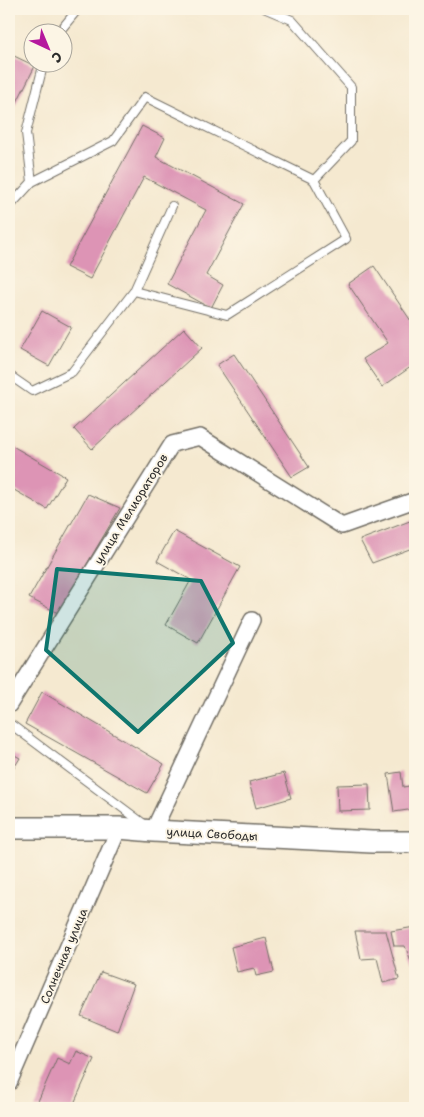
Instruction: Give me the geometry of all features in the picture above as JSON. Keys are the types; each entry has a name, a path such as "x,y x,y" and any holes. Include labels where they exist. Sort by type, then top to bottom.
{"main road":[{"name":"улица Свободы","path":"9,828 119,828 372,842 415,842"}],"street":[{"name":"улица Мелиораторов","path":"9,704 172,444 200,437 342,526 415,500"},
{"path":"153,831 252,620"},
{"name":"Солнечная улица","path":"9,1083 119,828"}],"lane":[{"path":"67,22 78,9"},
{"path":"266,9 292,20 351,87 351,141 314,180"},
{"path":"32,182 26,134 42,72"},
{"path":"9,207 32,182 113,141 146,97 314,180 346,239 227,315 134,291"},
{"path":"9,375 32,391 72,372 134,291 172,206"},
{"path":"9,723 153,831"}],"highlighted area":[{"path":"57,569 201,581 233,643 138,732 46,650"}],"building":[{"path":"12,55 22,60 22,72 32,72 9,118 9,60"},
{"path":"142,126 165,138 156,157 244,204 206,275 223,285 211,308 167,284 206,210 144,177 90,279 66,267"},
{"path":"374,266 415,327 415,364 382,387 363,359 388,343 348,284"},
{"path":"42,311 71,327 49,366 20,350"},
{"path":"184,328 202,348 92,449 74,429"},
{"path":"234,354 309,467 292,477 217,365"},
{"path":"9,444 66,477 47,509 9,487"},
{"path":"88,494 120,508 58,613 29,598"},
{"path":"415,519 415,547 372,563 360,540"},
{"path":"174,531 240,567 198,643 166,625 191,580 157,561"},
{"path":"42,692 164,764 147,793 25,724"},
{"path":"9,752 20,758 9,776"},
{"path":"401,772 403,787 415,785 415,809 394,812 388,774"},
{"path":"284,773 291,798 256,808 249,782"},
{"path":"369,784 370,810 338,811 337,785"},
{"path":"415,927 415,962 412,963 405,946 394,946 391,931"},
{"path":"355,931 386,931 399,979 383,983 377,958 361,959"},
{"path":"266,938 274,972 256,976 254,968 237,972 231,947"},
{"path":"101,972 134,984 117,1031 81,1016"},
{"path":"76,1051 94,1059 72,1108 35,1108 57,1058 70,1064"}]}
